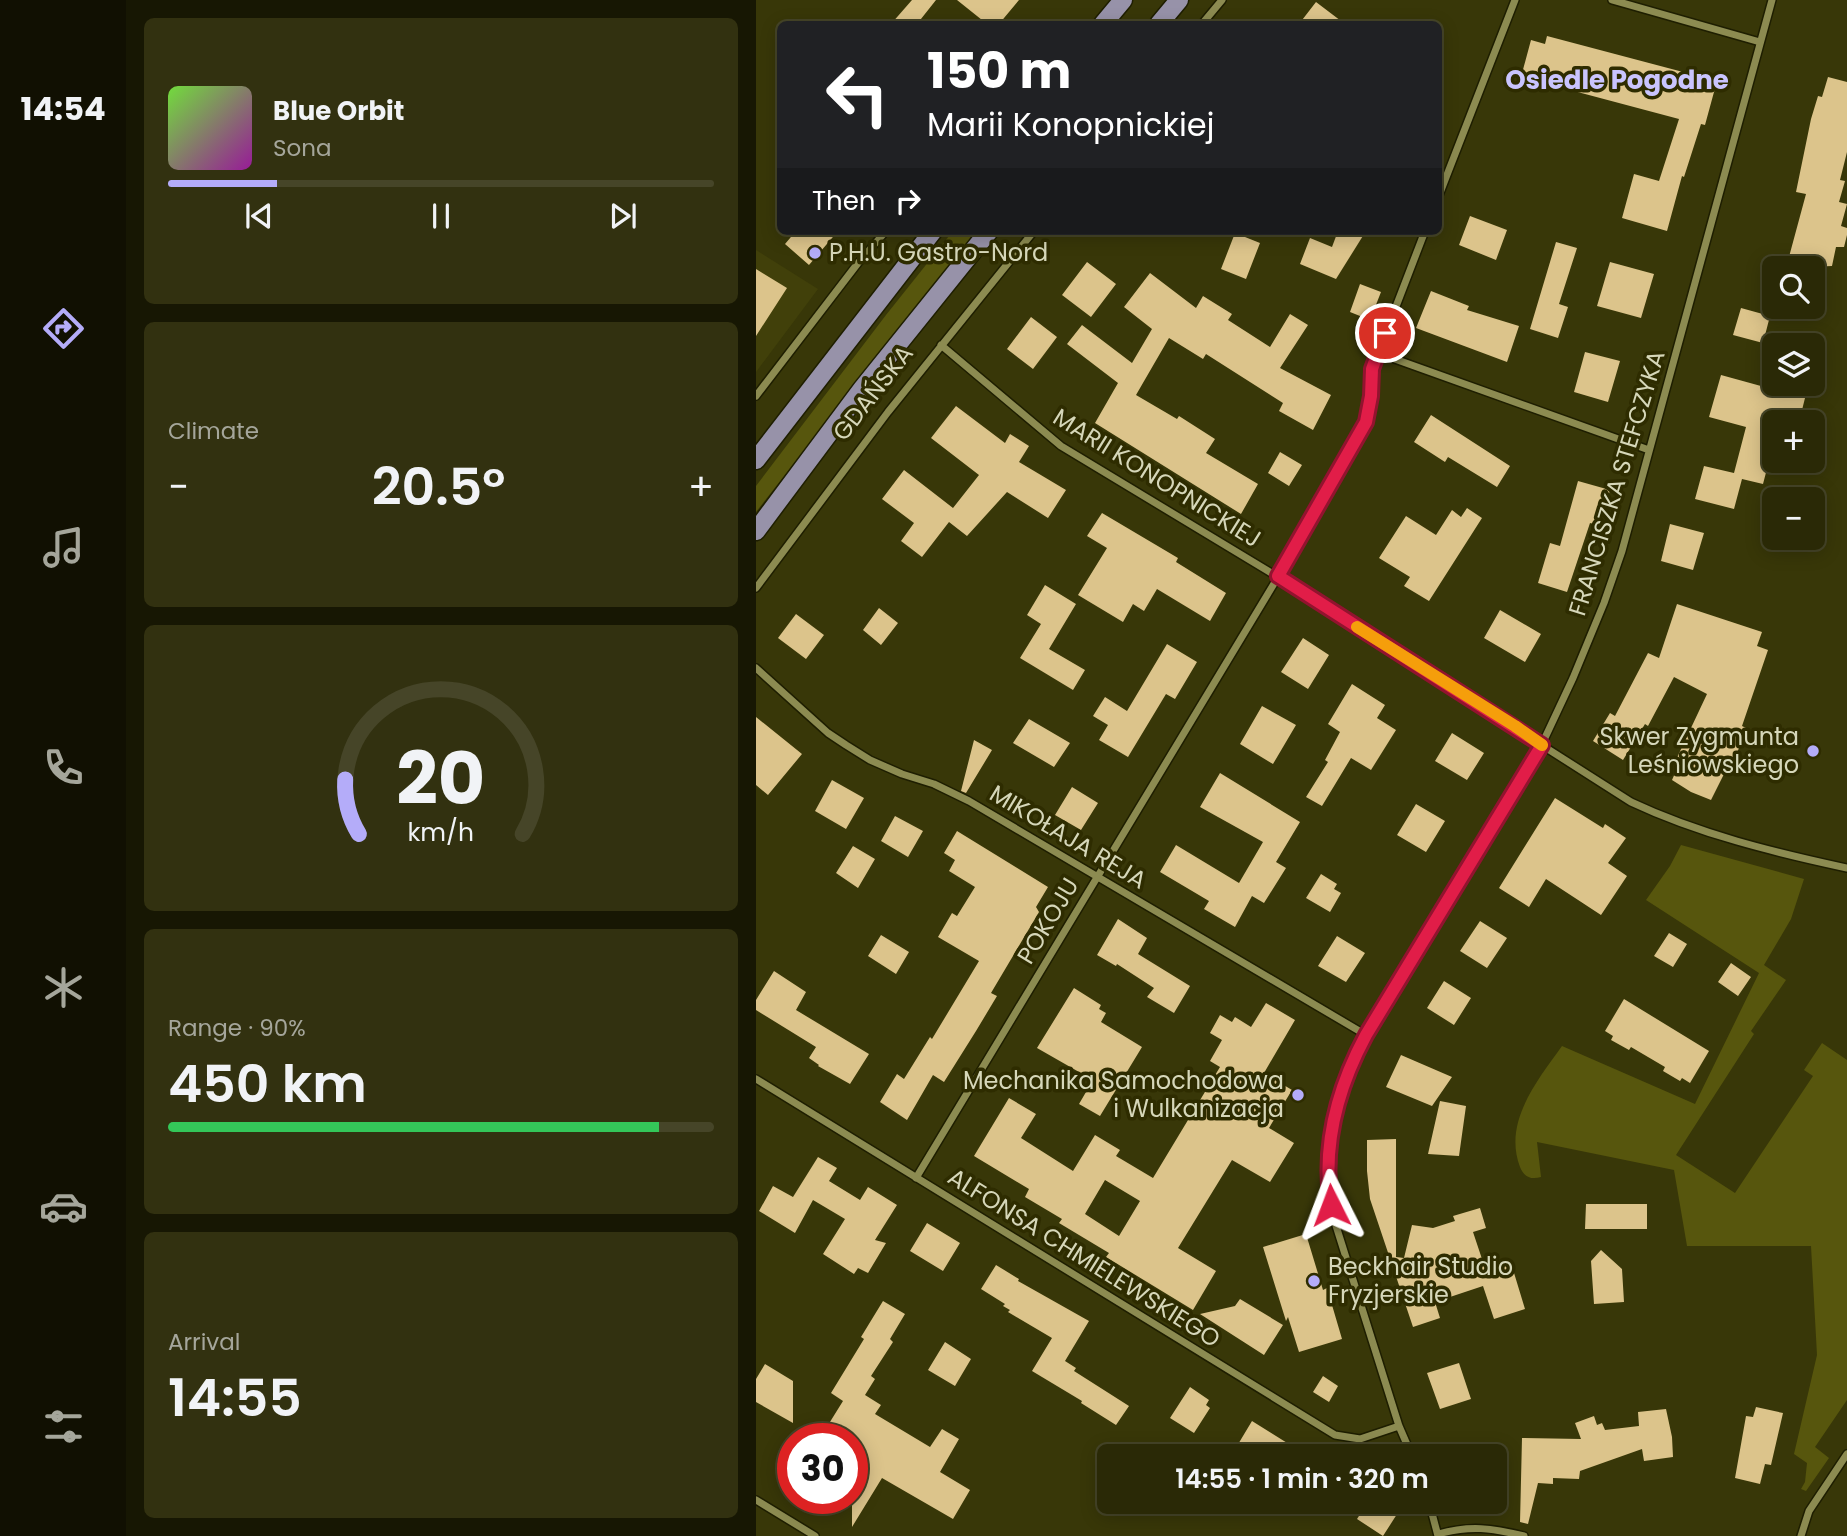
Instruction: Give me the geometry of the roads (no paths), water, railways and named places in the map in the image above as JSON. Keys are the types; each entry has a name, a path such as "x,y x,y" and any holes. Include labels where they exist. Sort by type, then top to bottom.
{"main road":[{"path":"1106,21 1123,0"},
{"path":"1162,21 1179,0"},
{"path":"756,460 930,235"},
{"name":"GDAŃSKA","path":"756,531 862,388 986,235"}],"street":[{"path":"1204,21 1222,0"},
{"path":"1442,188 1516,0"},
{"path":"1612,0 1760,42"},
{"name":"FRANCISZKA STEFCZYKA","path":"1407,1444 1332,1213 1329,1150 1338,1100 1349,1068 1366,1035 1542,745 1604,603 1622,551 1772,0"},
{"path":"756,396 882,235"},
{"name":"GDAŃSKA","path":"756,588 941,345 1031,235"},
{"name":"POKOJU","path":"916,1178 1278,576 1366,422 1372,369 1423,235"},
{"name":"MARII KONOPNICKIEJ","path":"941,345 1061,446 1278,576 1631,802 1653,813 1736,841 1847,868"},
{"path":"1378,353 1649,450"},
{"name":"MIKOŁAJA REJA","path":"756,668 828,733 862,755 969,801 1366,1035"},
{"name":"ALFONSA CHMIELEWSKIEGO","path":"756,1079 1335,1435 1360,1439 1399,1426"},
{"path":"1801,1536 1809,1511 1847,1454"},
{"path":"756,1500 815,1536"},
{"path":"1432,1514 1438,1535 1459,1528 1479,1527 1524,1536"}],"place":[{"name":"P.H.U. Gastro-Nord","path":"815,253"},
{"name":"Skwer Zygmunta Leśniowskiego","path":"1813,751"},
{"name":"Mechanika Samochodowa i Wulkanizacja","path":"1298,1095"},
{"name":"Beckhair Studio Fryzjerskie","path":"1314,1281"}],"district":[{"name":"Osiedle Pogodne","path":"1617,80"}]}
